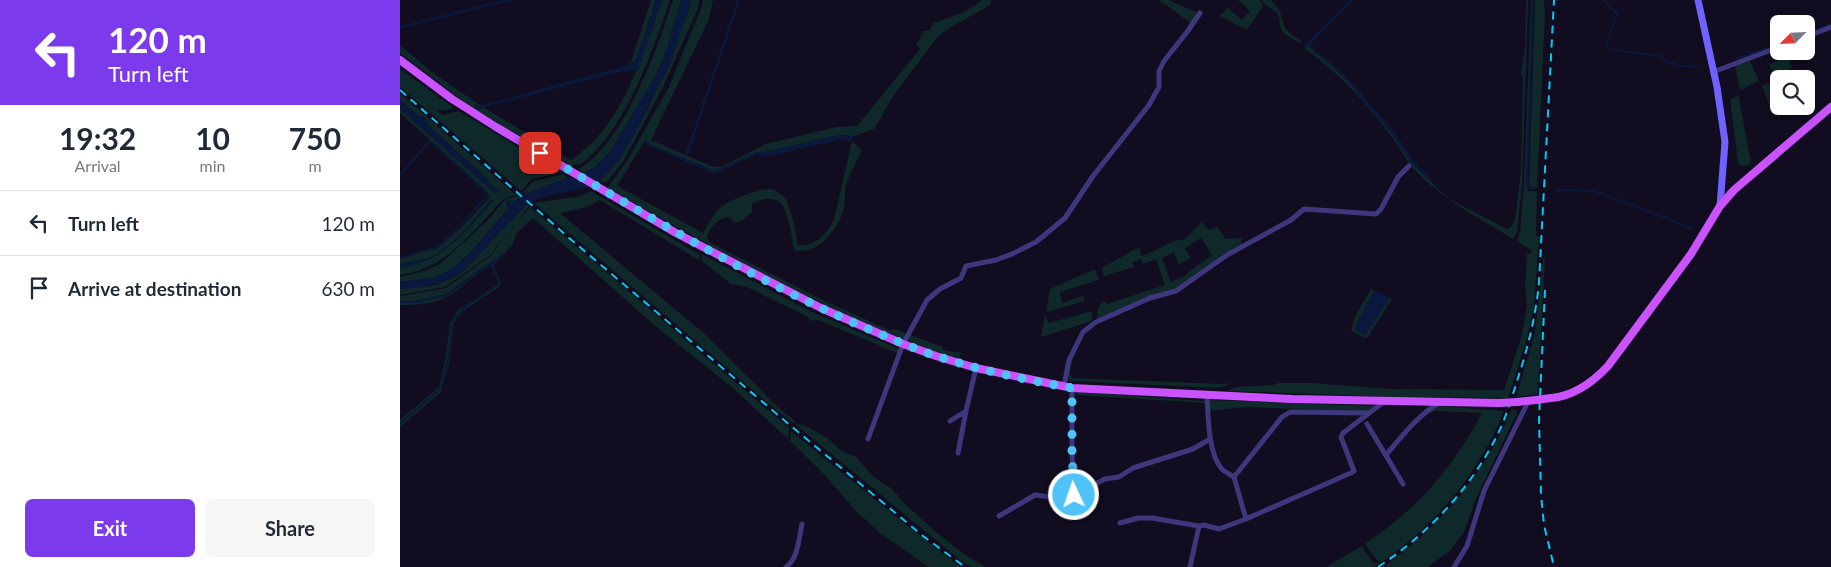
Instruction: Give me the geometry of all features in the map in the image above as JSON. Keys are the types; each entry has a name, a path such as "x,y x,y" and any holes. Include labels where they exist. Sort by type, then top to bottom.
{"main road":[{"path":"1698,0 1725,142 1720,206"},
{"path":"400,60 468,110 676,233 752,274 821,308 903,344 976,368 1068,387 1207,395 1385,401 1499,403 1532,401 1567,394 1587,385 1597,378 1608,366 1691,254 1720,206 1734,190 1831,107"}],"street":[{"path":"868,439 903,344 927,300 940,289 961,278 966,266 996,260 1012,254 1036,242 1065,218 1093,176 1149,105 1159,86 1159,71 1164,61 1200,13"},
{"path":"1815,33 1831,27"},
{"path":"1713,72 1770,50"},
{"path":"999,516 1035,495 1074,500 1068,387 1069,360 1083,332 1096,322 1150,298 1176,291 1227,254 1291,220 1304,208 1376,214 1381,209 1398,176 1409,166"},
{"path":"958,452 976,368"},
{"path":"1207,395 1210,438 1216,458 1221,469 1234,476 1246,519"},
{"path":"1120,523 1138,518 1152,518 1199,526 1204,525 1219,529 1353,472 1341,437 1343,433 1385,401"},
{"path":"1454,567 1467,546 1484,491 1532,401"},
{"path":"1386,455 1423,414 1442,402"},
{"path":"950,421 966,411"},
{"path":"1234,476 1282,417 1290,412 1369,413"},
{"path":"1367,424 1403,484"},
{"path":"1074,495 1105,479 1120,477 1133,468 1193,449 1210,438"},
{"path":"786,567 791,564 802,524"},
{"path":"1190,567 1199,526"}],"green space":[{"path":"651,0 656,0 636,61 626,66 631,62"},
{"path":"662,0 670,0 635,91 609,135 578,166 577,164 570,166 471,107 400,53 400,45 431,71 478,104 474,106 478,109 483,107 571,160 605,128 618,108 638,66"},
{"path":"673,0 681,0 666,52 657,73 610,152 594,168 583,173 578,169 594,157 610,140 637,94"},
{"path":"692,0 699,0 698,8 663,87 624,160 606,183 599,180 615,163 642,120 665,71"},
{"path":"703,0 713,0 709,19 651,140 711,166 721,167 766,144 836,127 857,126 920,49 916,45 924,31 929,31 934,22 963,12 982,0 991,0 990,5 956,24 937,38 893,96 874,129 854,136 839,135 758,152 715,171 651,145 645,140 617,186 703,233 715,213 724,205 752,193 771,189 784,197 789,206 798,245 810,244 820,238 834,219 852,141 862,150 847,182 845,205 833,232 820,244 805,251 796,251 793,246 785,211 782,205 771,199 752,204 752,212 743,220 734,223 728,217 717,221 707,237 709,242 825,301 889,330 896,329 907,334 904,339 828,306 790,287 716,249 607,188 627,161 668,89"},
{"path":"1159,0 1168,0 1198,13 1191,23"},
{"path":"1238,0 1260,0 1263,6 1247,30 1219,16 1228,8 1242,20 1250,11"},
{"path":"1262,0 1271,0 1275,4 1287,31 1302,42 1300,43 1284,34 1277,13"},
{"path":"1526,0 1528,0 1522,185 1517,232 1513,239 1451,200 1507,229 1510,228 1515,220 1521,170 1523,77 1521,75 1525,48"},
{"path":"1531,0 1533,1 1526,188 1528,191 1537,191 1536,236 1539,237 1534,308 1526,342 1508,398 1395,397 1227,391 1236,387 1273,385 1278,383 1312,383 1391,389 1504,390 1521,338 1527,306 1525,288 1527,253 1531,254 1532,251 1517,241 1520,232 1524,185"},
{"path":"1535,0 1544,0 1545,15 1537,188 1529,187"},
{"path":"1307,45 1347,80 1396,139 1410,161 1451,200 1434,188 1411,166 1394,140 1364,102 1317,57 1304,48"},
{"path":"1780,60 1789,60 1792,68 1771,70 1769,64"},
{"path":"1750,61 1759,81 1740,90 1735,66"},
{"path":"400,69 454,108 437,111 444,115 459,111 560,173 532,179 521,191 400,87"},
{"path":"1770,83 1770,104 1769,104 1762,86"},
{"path":"400,93 516,195 500,203 448,255 426,268 400,275 400,268 429,259 441,252 463,234 493,201 491,200 463,232 439,252 431,257 400,264 400,259 438,248 461,228 490,197 482,187 400,113 400,109 496,194 487,179 400,100"},
{"path":"1739,97 1751,163 1745,166 1739,165 1738,162 1730,99"},
{"path":"564,174 568,178 525,194 523,192 534,181"},
{"path":"591,191 699,254 700,261 600,200 587,207 560,213 706,335 773,403 796,422 793,423 769,404 534,203 576,197"},
{"path":"520,197 514,202 506,202 508,209 476,247 457,265 438,276 400,282 400,277 424,271 440,264 487,221 506,199"},
{"path":"527,204 529,206 519,220 530,207 789,428 788,439 734,389 660,330 533,218 516,234 512,246 499,258 479,270 446,295 415,301 400,301 400,296 446,288 492,255 518,221 497,245 492,254 445,287 400,295 400,289 436,285 463,271"},
{"path":"1202,222 1209,230 1217,227 1226,239 1241,238 1242,244 1225,253 1175,290 1097,319 1099,306 1102,302 1105,301 1107,304 1165,285 1156,259 1143,264 1141,259 1132,262 1134,267 1104,276 1102,268 1139,247 1142,256 1175,241 1184,240","holes":["1201,238 1212,255 1187,273 1187,275 1171,282 1162,258 1174,252 1179,264 1191,258 1185,248"]},
{"path":"701,254 810,311 899,349 897,353 818,320 810,321 808,317 747,287 731,284 702,261"},
{"path":"1543,258 1545,258 1538,394 1516,397 1535,333"},
{"path":"501,259 494,265 501,283 500,286 467,308 454,324 449,364 441,392 400,427 400,420 439,387 445,361 450,323 458,310 496,286 498,282 491,266 452,294 441,300 417,305 400,305 400,302 415,302 447,296 480,271"},
{"path":"1095,269 1099,280 1060,292 1062,303 1083,296 1085,301 1046,311 1050,289"},
{"path":"1371,289 1375,291 1355,328 1365,335 1390,297 1392,299 1368,337 1364,338 1351,331 1355,316"},
{"path":"1092,311 1092,321 1041,337 1045,314 1049,323"},
{"path":"1084,334 1072,360 1070,375 1072,378 1233,383 1218,388 1069,381 1068,369 1075,351"},
{"path":"910,335 943,347 943,350 961,353 959,358 939,353 907,340"},
{"path":"1076,392 1205,401 1205,403 1076,395"},
{"path":"1208,400 1374,406 1369,412 1246,407 1210,411"},
{"path":"1440,406 1504,411 1482,455 1454,496 1420,531 1382,562 1377,560 1365,544 1402,516 1432,486 1458,453 1482,413 1436,411 1425,414"},
{"path":"1512,409 1516,410 1517,413 1477,496 1464,532 1450,551 1428,567 1387,567 1386,565 1425,532 1460,496 1488,455"},
{"path":"796,425 806,426 826,437 843,452 855,456 874,477 892,489 905,504 942,537 967,556 986,567 971,567 960,560"},
{"path":"791,431 961,567 929,567 881,534 856,511 821,471 790,441"},
{"path":"1362,546 1373,563 1379,564 1374,567 1326,567"}],"water":[{"path":"501,0 514,0 400,29 400,26"},
{"path":"656,0 662,0 638,70 623,71 478,109 474,107 478,104 482,105 632,64 636,61"},
{"path":"681,0 692,0 671,62 629,143 606,175 588,186 542,197 525,206 463,271 455,276 433,284 400,289 400,282 438,276 457,265 476,247 508,209 509,206 506,202 514,202 527,193 594,168 610,152 657,73 666,52"},
{"path":"737,0 740,0 688,156 686,156 685,155"},
{"path":"1350,0 1354,0 1311,46 1346,76 1394,131 1413,160 1451,201 1410,161 1396,139 1347,80 1307,45 1304,46"},
{"path":"400,100 417,116 424,116 428,121 427,124 499,191 496,194 400,109"},
{"path":"839,135 854,136 852,141 843,139 765,157 756,155 714,174 643,142 645,140 651,145 715,171 758,152 766,152"},
{"path":"491,200 493,201 473,224 452,244 429,259 400,268 400,264 431,257 448,246"},
{"path":"1375,291 1390,297 1365,335 1355,330 1355,328"}],"waterway":[{"path":"1533,0 1527,188 1534,189"},
{"path":"1604,0 1617,14 1606,45 1609,49 1660,56 1662,60 1681,66 1698,67"},
{"path":"1815,30 1831,24"},
{"path":"1736,59 1770,47"},
{"path":"400,175 430,141 481,187 487,193 486,197 489,197"},
{"path":"1557,190 1594,191 1692,229"},
{"path":"400,258 437,247 460,227 486,197"},
{"path":"400,302 415,302 446,295 479,271 493,264 506,252"},
{"path":"400,423 438,391 442,385 447,365 453,320 466,306 499,284 493,264"}],"railway":[{"path":"1378,567 1434,522 1450,505 1479,467 1502,425 1522,366 1534,319 1538,294 1554,0"},
{"path":"400,90 575,243 791,426 923,536 965,567"},
{"path":"1545,290 1539,419 1541,495 1544,525 1554,567"}],"route":[{"path":"540,153 676,233 752,274 821,308 903,344 936,356 976,368 1072,388 1074,495"}]}
